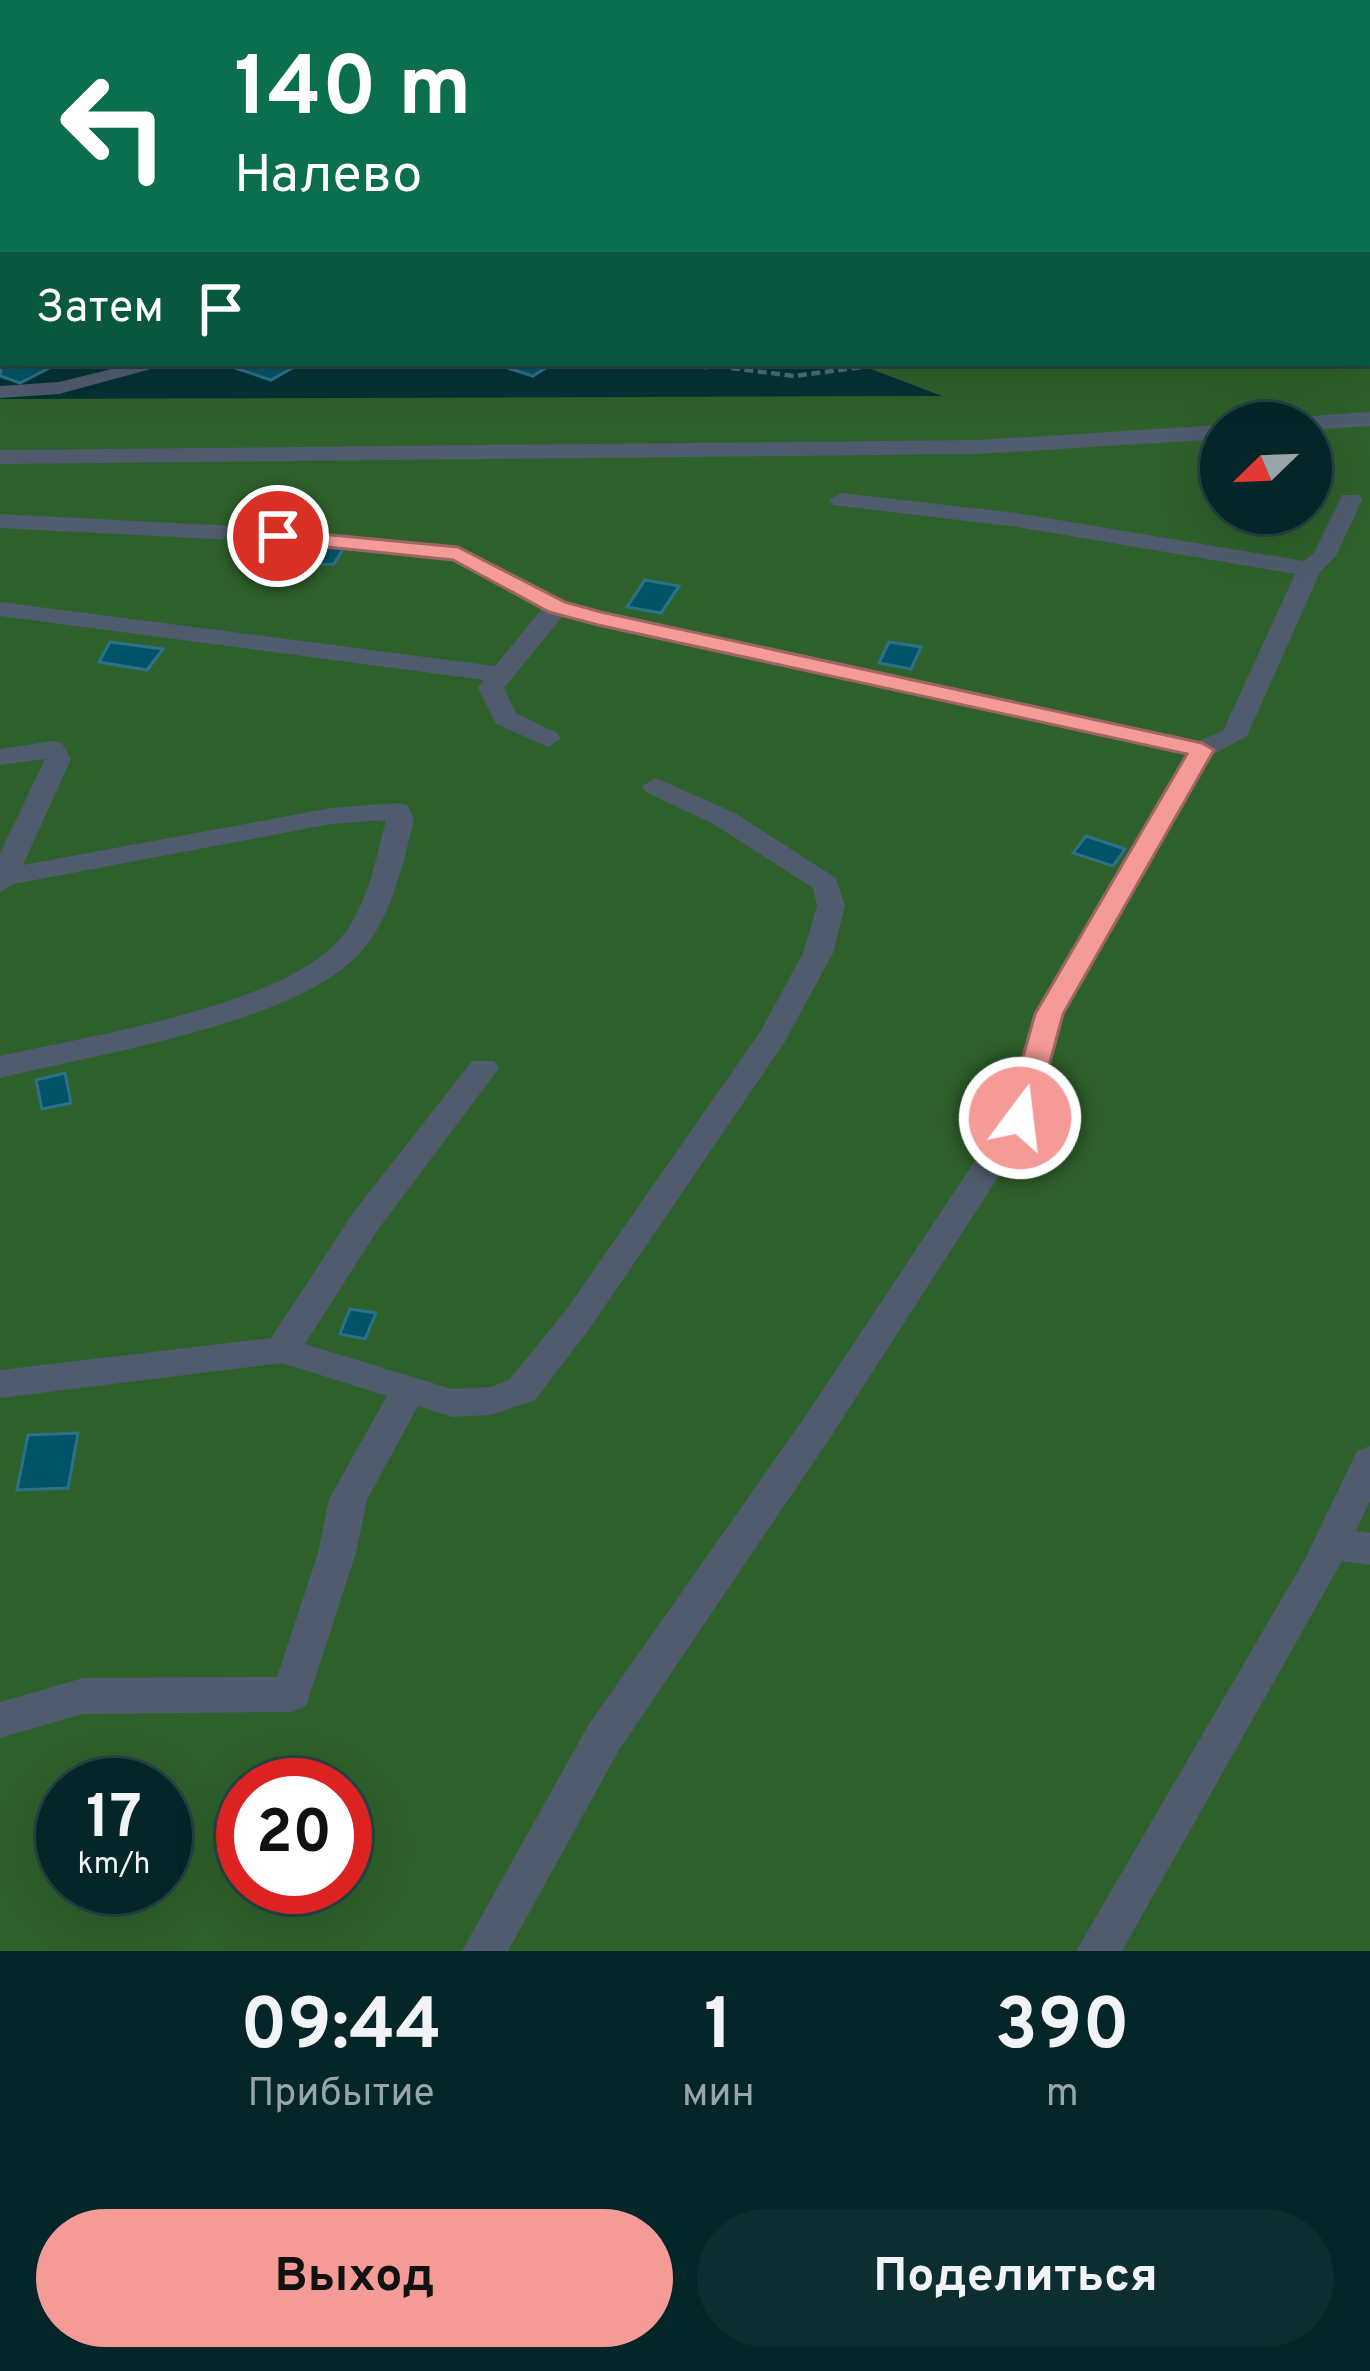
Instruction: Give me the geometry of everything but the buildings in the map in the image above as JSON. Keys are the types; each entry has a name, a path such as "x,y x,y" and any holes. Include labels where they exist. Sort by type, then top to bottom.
{"street":[{"path":"59,388 98,366"},
{"path":"0,392 59,388 150,366"},
{"path":"1332,422 1370,419"},
{"path":"0,457 978,447 1200,433"},
{"path":"841,500 923,505 1309,569"},
{"path":"0,521 234,533 458,554 557,607 1202,750 1234,736 1309,569 1324,556 1350,500"},
{"path":"548,739 505,718 491,688 557,607"},
{"path":"0,609 498,674"},
{"path":"0,757 53,749 58,759 2,880"},
{"path":"484,1951 604,1737 818,1427 1020,1118 1049,1014 1202,750"},
{"path":"0,1384 282,1351 452,1403 491,1401 522,1390 578,1319 773,1036 818,953 831,906 826,884 724,819 656,785"},
{"path":"0,1067 190,1018 318,974 347,950 385,887 400,819 397,811 332,816 2,880"},
{"path":"282,1351 365,1222 483,1069"},
{"path":"0,1720 83,1696 292,1694 337,1553 348,1499 409,1389"},
{"path":"1098,1951 1350,1547 1370,1461"}],"path":[{"path":"719,366 794,376 871,366"}],"green space":[{"path":"863,366 1370,366 1370,1951 0,1951 0,399 942,396"}],"route":[{"path":"278,536 458,554 557,607 598,618 1202,750 1049,1014 1020,1118"}]}
